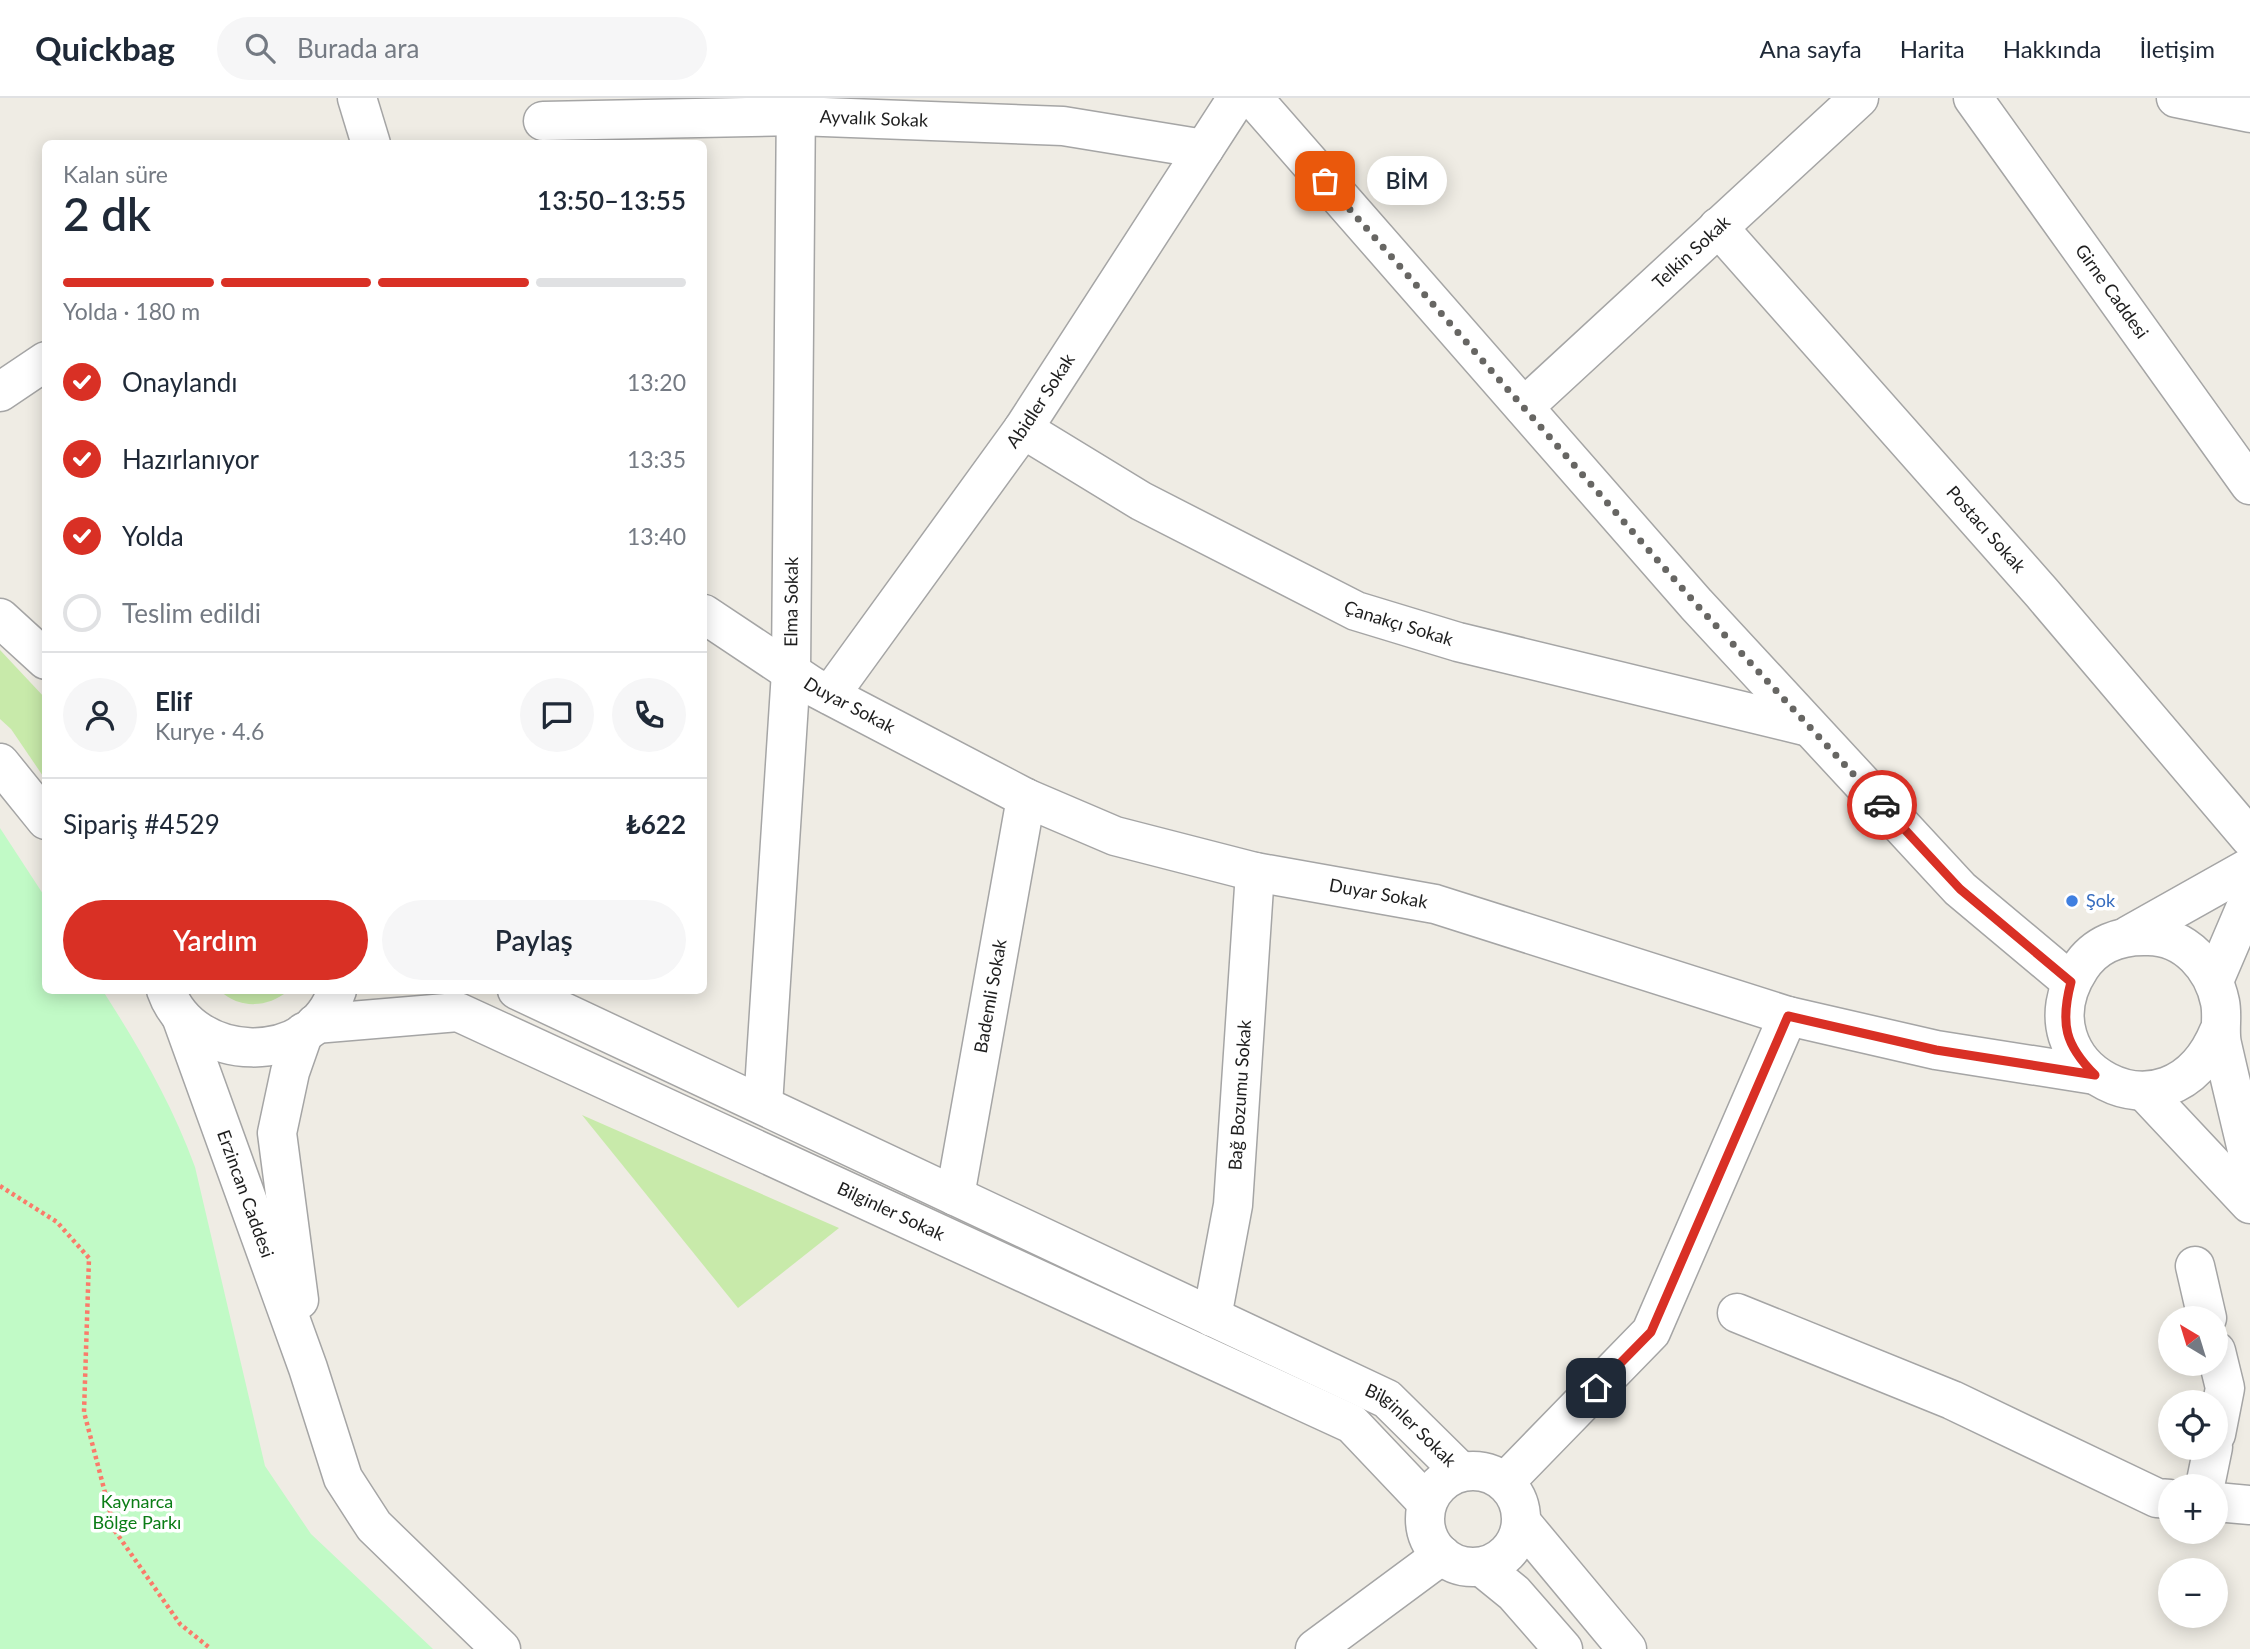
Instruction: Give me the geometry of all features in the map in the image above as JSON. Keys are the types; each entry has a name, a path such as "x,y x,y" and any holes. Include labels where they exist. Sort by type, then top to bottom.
{"street":[{"path":"357,98 370,140"},
{"name":"Abidler Sokak","path":"830,695 1023,429 1237,98"},
{"path":"1253,98 1696,604 1809,727 1960,889 2071,982"},
{"name":"Telkin Sokak","path":"1524,407 1859,98"},
{"name":"Girne Caddesi","path":"1973,98 2250,485"},
{"path":"2176,98 2250,113"},
{"name":"Ayvalık Sokak","path":"543,121 796,107 1063,125 1204,149"},
{"name":"Elma Sokak","path":"762,1105 791,672 796,107"},
{"name":"Postacı Sokak","path":"1718,227 2042,593 2250,838"},
{"path":"0,392 42,363"},
{"name":"Çanakçı Sokak","path":"1023,429 1141,501 1356,611 1458,642 1809,727"},
{"name":"Duyar Sokak","path":"707,616 830,695 1026,798 1115,836 1255,872 1435,904 1788,1016 1936,1050 2095,1075"},
{"path":"0,618 42,656"},
{"path":"0,763 42,815"},
{"name":"Bademli Sokak","path":"954,1196 1026,798"},
{"path":"2234,1036 2209,1055 2192,1074 2169,1087 2144,1091 2118,1087 2095,1075 2077,1057 2067,1033 2064,1007 2071,982 2085,961 2105,944 2129,935 2250,867"},
{"name":"Bağ Bozumu Sokak","path":"1212,1317 1233,1205 1255,872"},
{"path":"2214,981 2250,897"},
{"path":"2129,935 2155,936 2179,944 2200,959 2214,981 2234,1036 2250,1163"},
{"name":"Erzincan Caddesi","path":"308,1368 278,1133 287,1082 309,1028 334,994"},
{"name":"Bilginler Sokak","path":"529,994 1387,1399 1461,1472"},
{"name":"Erzincan Caddesi","path":"174,1005 205,1037 232,1048 260,1049 289,1042 309,1028"},
{"name":"Erzincan Caddesi","path":"174,1005 308,1368 336,1464 362,1510 501,1649"},
{"name":"Bilginler Sokak","path":"309,1028 458,1012 1352,1424 1427,1503"},
{"path":"1505,1482 1651,1332 1788,1016"},
{"path":"2144,1091 2250,1204"},
{"path":"2195,1266 2204,1306"},
{"path":"1737,1313 1952,1400 2158,1498"},
{"path":"1522,1523 1509,1552 1482,1566 1466,1567 1442,1555 1428,1536 1425,1520 1427,1503 1447,1478 1461,1472 1485,1472 1505,1482 1515,1494 1522,1523 1627,1649"},
{"path":"2228,1503 2250,1505"},
{"path":"1315,1649 1442,1555"},
{"path":"1482,1566 1514,1593 1563,1649"}],"path":[{"path":"0,1186 57,1222 89,1258 83,1412 115,1531 180,1624 211,1649"}],"green space":[{"path":"0,650 42,695 42,775 11,729 0,719"},
{"name":"Kaynarca Bölge Parkı","path":"0,828 42,892 42,994 105,994 154,1076 186,1144 195,1167 265,1466 311,1534 433,1649 0,1649"},
{"path":"224,994 284,994 271,1001 254,1004"},
{"path":"582,1115 839,1228 738,1308"}],"way so far":[{"path":"1325,181 1696,604 1882,805"}],"place":[{"name":"BİM","path":"1325,181"},
{"name":"Şok","path":"2072,901"}],"route":[{"path":"1596,1388 1651,1332 1788,1016 1936,1050 2095,1075 2077,1057 2067,1033 2064,1007 2071,982 1960,889 1882,805"}]}
